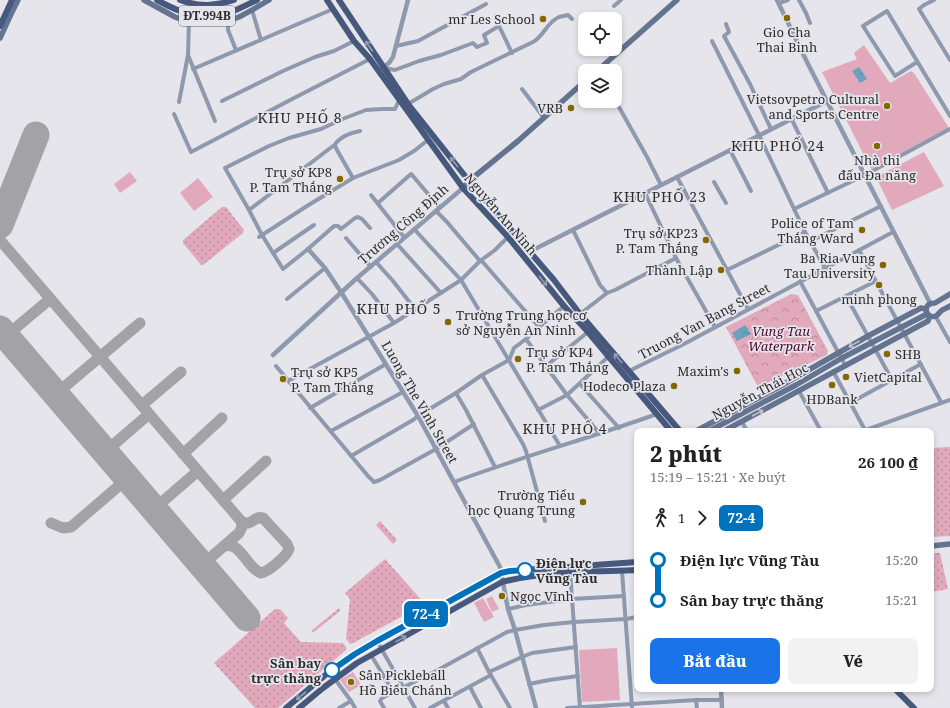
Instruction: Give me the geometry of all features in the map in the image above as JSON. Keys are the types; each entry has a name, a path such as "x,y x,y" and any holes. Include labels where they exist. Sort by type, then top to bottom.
{"main road":[{"path":"0,26 12,0"},
{"path":"0,38 18,0"},
{"name":"ĐT.994B","path":"144,0 175,17 196,22 220,22 238,17 269,0"},
{"name":"ĐT.994B","path":"157,0 183,12 193,15 213,17 224,15 257,0"},
{"name":"ĐT.994B","path":"180,0 211,6 234,0"},
{"name":"Nguyễn An Ninh","path":"327,0 354,40 370,59 381,69 468,181 554,280 580,314 677,428"},
{"name":"Nguyễn An Ninh","path":"338,0 399,100 463,188 508,237 564,306 588,332 669,428"},
{"path":"606,64 677,0"},
{"name":"Trương Công Định","path":"463,188 468,181 518,141 578,87"},
{"path":"932,303 937,304 939,307 932,313 927,306 932,303 950,294"},
{"name":"Nguyễn Thái Học","path":"714,428 901,327 950,306"},
{"name":"Nguyễn Thái Học","path":"714,428 827,359 921,308 932,313"},
{"name":"Nguyễn Thái Học","path":"730,428 928,321 932,313"},
{"path":"827,359 833,371"},
{"path":"934,546 950,544"},
{"path":"299,708 335,678 360,661 502,582 516,578 634,562"},
{"path":"286,708 329,672 355,654 501,573 510,571 634,570"},
{"path":"355,654 360,661"},
{"path":"898,692 914,708"}],"street":[{"path":"381,69 392,59 408,0"},
{"path":"614,6 621,0"},
{"path":"788,0 778,2 788,24 893,232 932,303"},
{"path":"799,0 810,23"},
{"path":"934,0 919,9 950,60"},
{"path":"396,46 418,41 486,4"},
{"path":"193,69 333,9"},
{"path":"252,10 262,40"},
{"path":"918,62 895,76 863,26 887,11 918,62 950,116"},
{"path":"408,104 433,89 461,79 471,72 538,39 550,24 559,17 568,15 572,19"},
{"path":"179,102 188,55 189,20"},
{"path":"228,20 228,30 236,50"},
{"path":"726,24 729,32 724,36 750,84 771,129"},
{"path":"381,69 395,70 473,43 477,47 487,43 484,35 499,26 512,53"},
{"path":"222,101 315,57 334,51 354,40"},
{"path":"712,41 805,232 825,268"},
{"path":"188,55 215,121"},
{"path":"174,114 192,152 296,96 370,59"},
{"path":"522,89 544,118"},
{"path":"370,228 359,217 341,229 336,225 283,269 261,236 250,210 225,168 269,146 321,128 366,110 395,109 399,100"},
{"path":"529,252 827,101"},
{"path":"619,108 661,185"},
{"path":"791,118 828,193"},
{"path":"794,209 864,175 950,130"},
{"path":"250,210 334,146 335,143 351,133 360,131"},
{"path":"261,236 353,178 399,160 428,140"},
{"path":"334,146 353,178"},
{"path":"730,150 751,191"},
{"path":"378,204 411,174 447,222 539,327"},
{"path":"677,177 748,309"},
{"path":"714,182 726,203"},
{"name":"Trương Công Định","path":"273,355 341,292 463,188"},
{"path":"645,193 676,258 715,327"},
{"path":"371,195 404,237"},
{"path":"810,241 881,206"},
{"path":"273,253 314,225"},
{"path":"414,229 461,280 560,446"},
{"path":"573,230 600,285 607,293"},
{"path":"727,270 805,232"},
{"name":"Truong Van Bang Street","path":"629,371 893,232"},
{"path":"288,381 394,322 461,280 508,237"},
{"path":"346,238 371,267"},
{"path":"397,244 441,293"},
{"name":"Luong The Vinh Street","path":"308,249 325,268 341,292 418,416 500,567 508,609 536,708"},
{"path":"859,250 941,402"},
{"path":"580,314 607,293 676,258"},
{"path":"376,262 415,309"},
{"path":"287,299 325,268"},
{"path":"357,278 394,322"},
{"path":"800,281 845,365"},
{"path":"816,311 876,281"},
{"path":"846,296 892,380"},
{"path":"351,456 413,420 482,375 509,360 514,348 564,306"},
{"path":"932,313 950,342"},
{"path":"546,366 588,332"},
{"path":"526,339 568,395 600,434"},
{"path":"538,410 568,395 608,357"},
{"path":"310,408 386,364"},
{"path":"850,403 921,364"},
{"path":"276,366 374,482 436,449 474,424"},
{"path":"833,371 863,428"},
{"path":"482,375 523,444 528,457 545,521"},
{"path":"580,384 619,428"},
{"path":"799,391 819,428"},
{"path":"331,431 403,392"},
{"path":"456,393 474,424 495,467"},
{"path":"873,428 950,400"},
{"path":"454,482 495,467 619,428 657,414"},
{"path":"742,422 745,428"},
{"path":"570,570 580,708"},
{"path":"622,571 632,706"},
{"path":"508,609 572,599 624,596"},
{"path":"384,708 380,700 507,632 574,622 634,618"},
{"path":"377,641 415,708"},
{"path":"430,708 470,687 490,673 522,657 532,653 576,647"},
{"path":"477,648 510,708"},
{"path":"371,655 394,693"},
{"path":"385,679 396,673"},
{"path":"529,684 578,676"},
{"path":"335,678 355,708"},
{"path":"470,687 481,708"},
{"path":"721,692 722,708"},
{"path":"696,700 697,708"},
{"path":"567,708 632,706 696,700 722,700"},
{"path":"339,708 351,701"},
{"path":"444,701 448,708"}],"green space":[{"name":"Vietsovpetro Cultural and Sports Centre","path":"864,45 890,83 911,71 914,73 949,128 871,169 822,72 857,59 854,53"},
{"path":"924,152 944,186 892,210 876,177"},
{"path":"130,172 137,181 120,193 114,184"},
{"path":"198,178 213,197 194,211 180,193"},
{"path":"222,207 226,207 244,230 243,233 203,265 201,265 183,243 183,240"},
{"name":"Vung Tau Waterpark","path":"791,294 798,295 828,351 827,355 758,387 726,327"},
{"path":"950,447 950,536 934,537 934,448"},
{"path":"380,521 397,540 393,544 376,525"},
{"path":"934,553 940,553 948,589 934,591"},
{"path":"385,559 425,604 350,644 346,639 350,599 345,593"},
{"path":"492,596 499,609 492,612 486,599"},
{"path":"483,598 494,617 484,622 474,603"},
{"path":"275,609 280,609 288,618 284,623 301,642 343,643 346,650 278,708 255,708 214,663"},
{"path":"340,609 340,611 312,632 312,630"},
{"path":"617,648 620,700 582,702 579,650"},
{"name":"Sân Pickleball Hồ Biểu Chánh","path":"353,672 361,685 349,692 340,680"}],"water":[{"path":"859,67 867,79 860,83 852,71"},
{"path":"745,325 751,334 737,341 732,333"}],"taxiway":[{"path":"0,240 241,521 248,523 257,518 263,518 287,544 289,549 285,556 277,563 261,573 256,570 235,547 225,546"},
{"path":"6,336 50,299"},
{"path":"56,394 140,323"},
{"path":"142,405 181,372"},
{"path":"105,452 149,414"},
{"path":"183,454 222,418"},
{"path":"223,500 266,461"},
{"path":"154,509 198,471"},
{"path":"51,523 63,528 71,527 128,478"},
{"path":"202,565 239,533 242,527 241,521"}],"runway":[{"path":"0,225 36,135"},
{"path":"0,329 247,618"}],"bus line":[{"name":"72-4","path":"332,670 342,662 377,641 501,573 525,570"}],"place":[{"name":"Gio Cha Thai Binh","path":"787,18"},
{"name":"mr Les School","path":"543,19"},
{"name":"Vietsovpetro Cultural and Sports Centre","path":"887,106"},
{"name":"VRB","path":"571,108"},
{"name":"Nhà thi đấu Đa năng","path":"877,146"},
{"name":"Trụ sở KP8 P. Tam Thắng","path":"340,179"},
{"name":"Police of Tam Thắng Ward","path":"862,230"},
{"name":"Trụ sở KP23 P. Tam Thắng","path":"706,240"},
{"name":"Ba Ria Vung Tau University","path":"883,265"},
{"name":"Thành Lập","path":"721,270"},
{"name":"minh phong","path":"879,285"},
{"name":"Trường Trung học cơ sở Nguyễn An Ninh","path":"448,322"},
{"name":"SHB","path":"887,354"},
{"name":"Trụ sở KP4 P. Tam Thắng","path":"518,359"},
{"name":"Maxim's","path":"737,371"},
{"name":"VietCapital","path":"846,377"},
{"name":"Trụ sở KP5 P. Tam Thắng","path":"283,379"},
{"name":"HDBank","path":"832,385"},
{"name":"Hodeco Plaza","path":"674,386"},
{"name":"Trường Tiểu học Quang Trung","path":"583,502"},
{"name":"Điện lực Vũng Tàu","path":"525,570"},
{"name":"Ngọc Vĩnh","path":"502,596"},
{"name":"Sân bay trực thăng","path":"332,670"},
{"name":"Sân Pickleball Hồ Biểu Chánh","path":"351,682"}],"district":[{"name":"KHU PHỐ 8","path":"300,118"},
{"name":"KHU PHỐ 24","path":"778,146"},
{"name":"KHU PHỐ 23","path":"660,197"},
{"name":"KHU PHỐ 5","path":"399,309"},
{"name":"KHU PHỐ 4","path":"565,429"}]}
